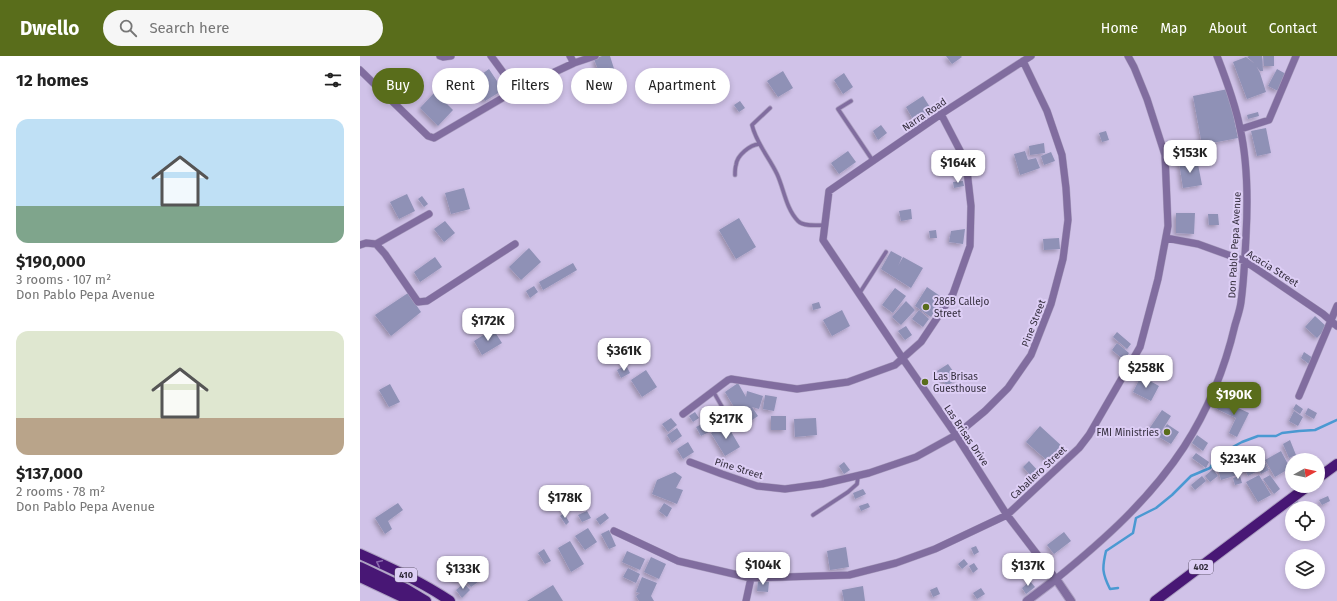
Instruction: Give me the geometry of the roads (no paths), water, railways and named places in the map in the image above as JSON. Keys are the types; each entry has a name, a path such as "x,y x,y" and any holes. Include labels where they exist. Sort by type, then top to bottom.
{"main road":[{"path":"1325,473 1337,464"},
{"name":"402","path":"1155,601 1299,493"},
{"name":"410","path":"360,554 411,577 450,601"},
{"path":"360,567 406,589 426,601"},
{"name":"410","path":"360,577 411,601"}],"street":[{"path":"440,56 451,56"},
{"path":"492,56 500,68"},
{"path":"570,56 574,63"},
{"path":"563,68 595,56"},
{"name":"Narra Road","path":"829,191 1022,59 1031,56"},
{"name":"Caballero Street","path":"614,531 678,561 751,578 850,575 896,563 935,549 1007,515 1079,448 1109,403 1140,348 1158,279 1168,226 1165,155 1147,99 1134,66 1128,56"},
{"name":"Don Pablo Pepa Avenue","path":"1027,601 1091,551 1127,517 1155,485 1184,447 1203,414 1217,384 1231,344 1241,303 1245,261 1247,170 1241,129 1236,110 1217,56"},
{"path":"1241,129 1269,120 1296,56"},
{"name":"Pine Street","path":"690,462 757,486 785,489 822,484 858,476 916,456 956,436 1008,388 1032,355 1051,304 1063,259 1068,220 1062,155 1047,111 1022,59"},
{"path":"360,70 428,136 434,138 497,101"},
{"path":"684,414 731,379 797,389 848,382 895,365 922,342 953,294 970,246 971,206 966,162 942,114"},
{"name":"Las Brisas Drive","path":"829,191 823,240 956,436 1007,515 1071,601"},
{"path":"360,245 366,243 376,244 429,214"},
{"name":"Acacia Street","path":"1166,238 1198,244 1245,261 1331,320 1337,326"},
{"path":"376,244 385,254 418,302 427,301 515,244"},
{"path":"1299,396 1337,306"},
{"path":"746,601 751,578"}],"lane":[{"path":"850,101 838,109 873,161"},
{"path":"770,108 752,125 754,135 777,174 789,207 799,222 808,225 825,225"},
{"path":"735,175 736,163 744,151 756,144 759,144"},
{"path":"859,294 886,252"},
{"path":"713,391 728,419"},
{"path":"813,515 848,492 857,484 858,476"}],"waterway":[{"path":"1118,588 1110,589 1105,579 1103,566 1106,551 1133,533 1136,518 1156,508 1172,495 1191,476 1210,468 1215,460 1227,450 1242,442 1258,436 1276,436 1282,433 1315,430 1337,420"}],"place":[{"name":"286B Callejo Street","path":"926,307"},
{"name":"Las Brisas Guesthouse","path":"925,382"},
{"name":"FMI Ministries","path":"1167,432"}]}
